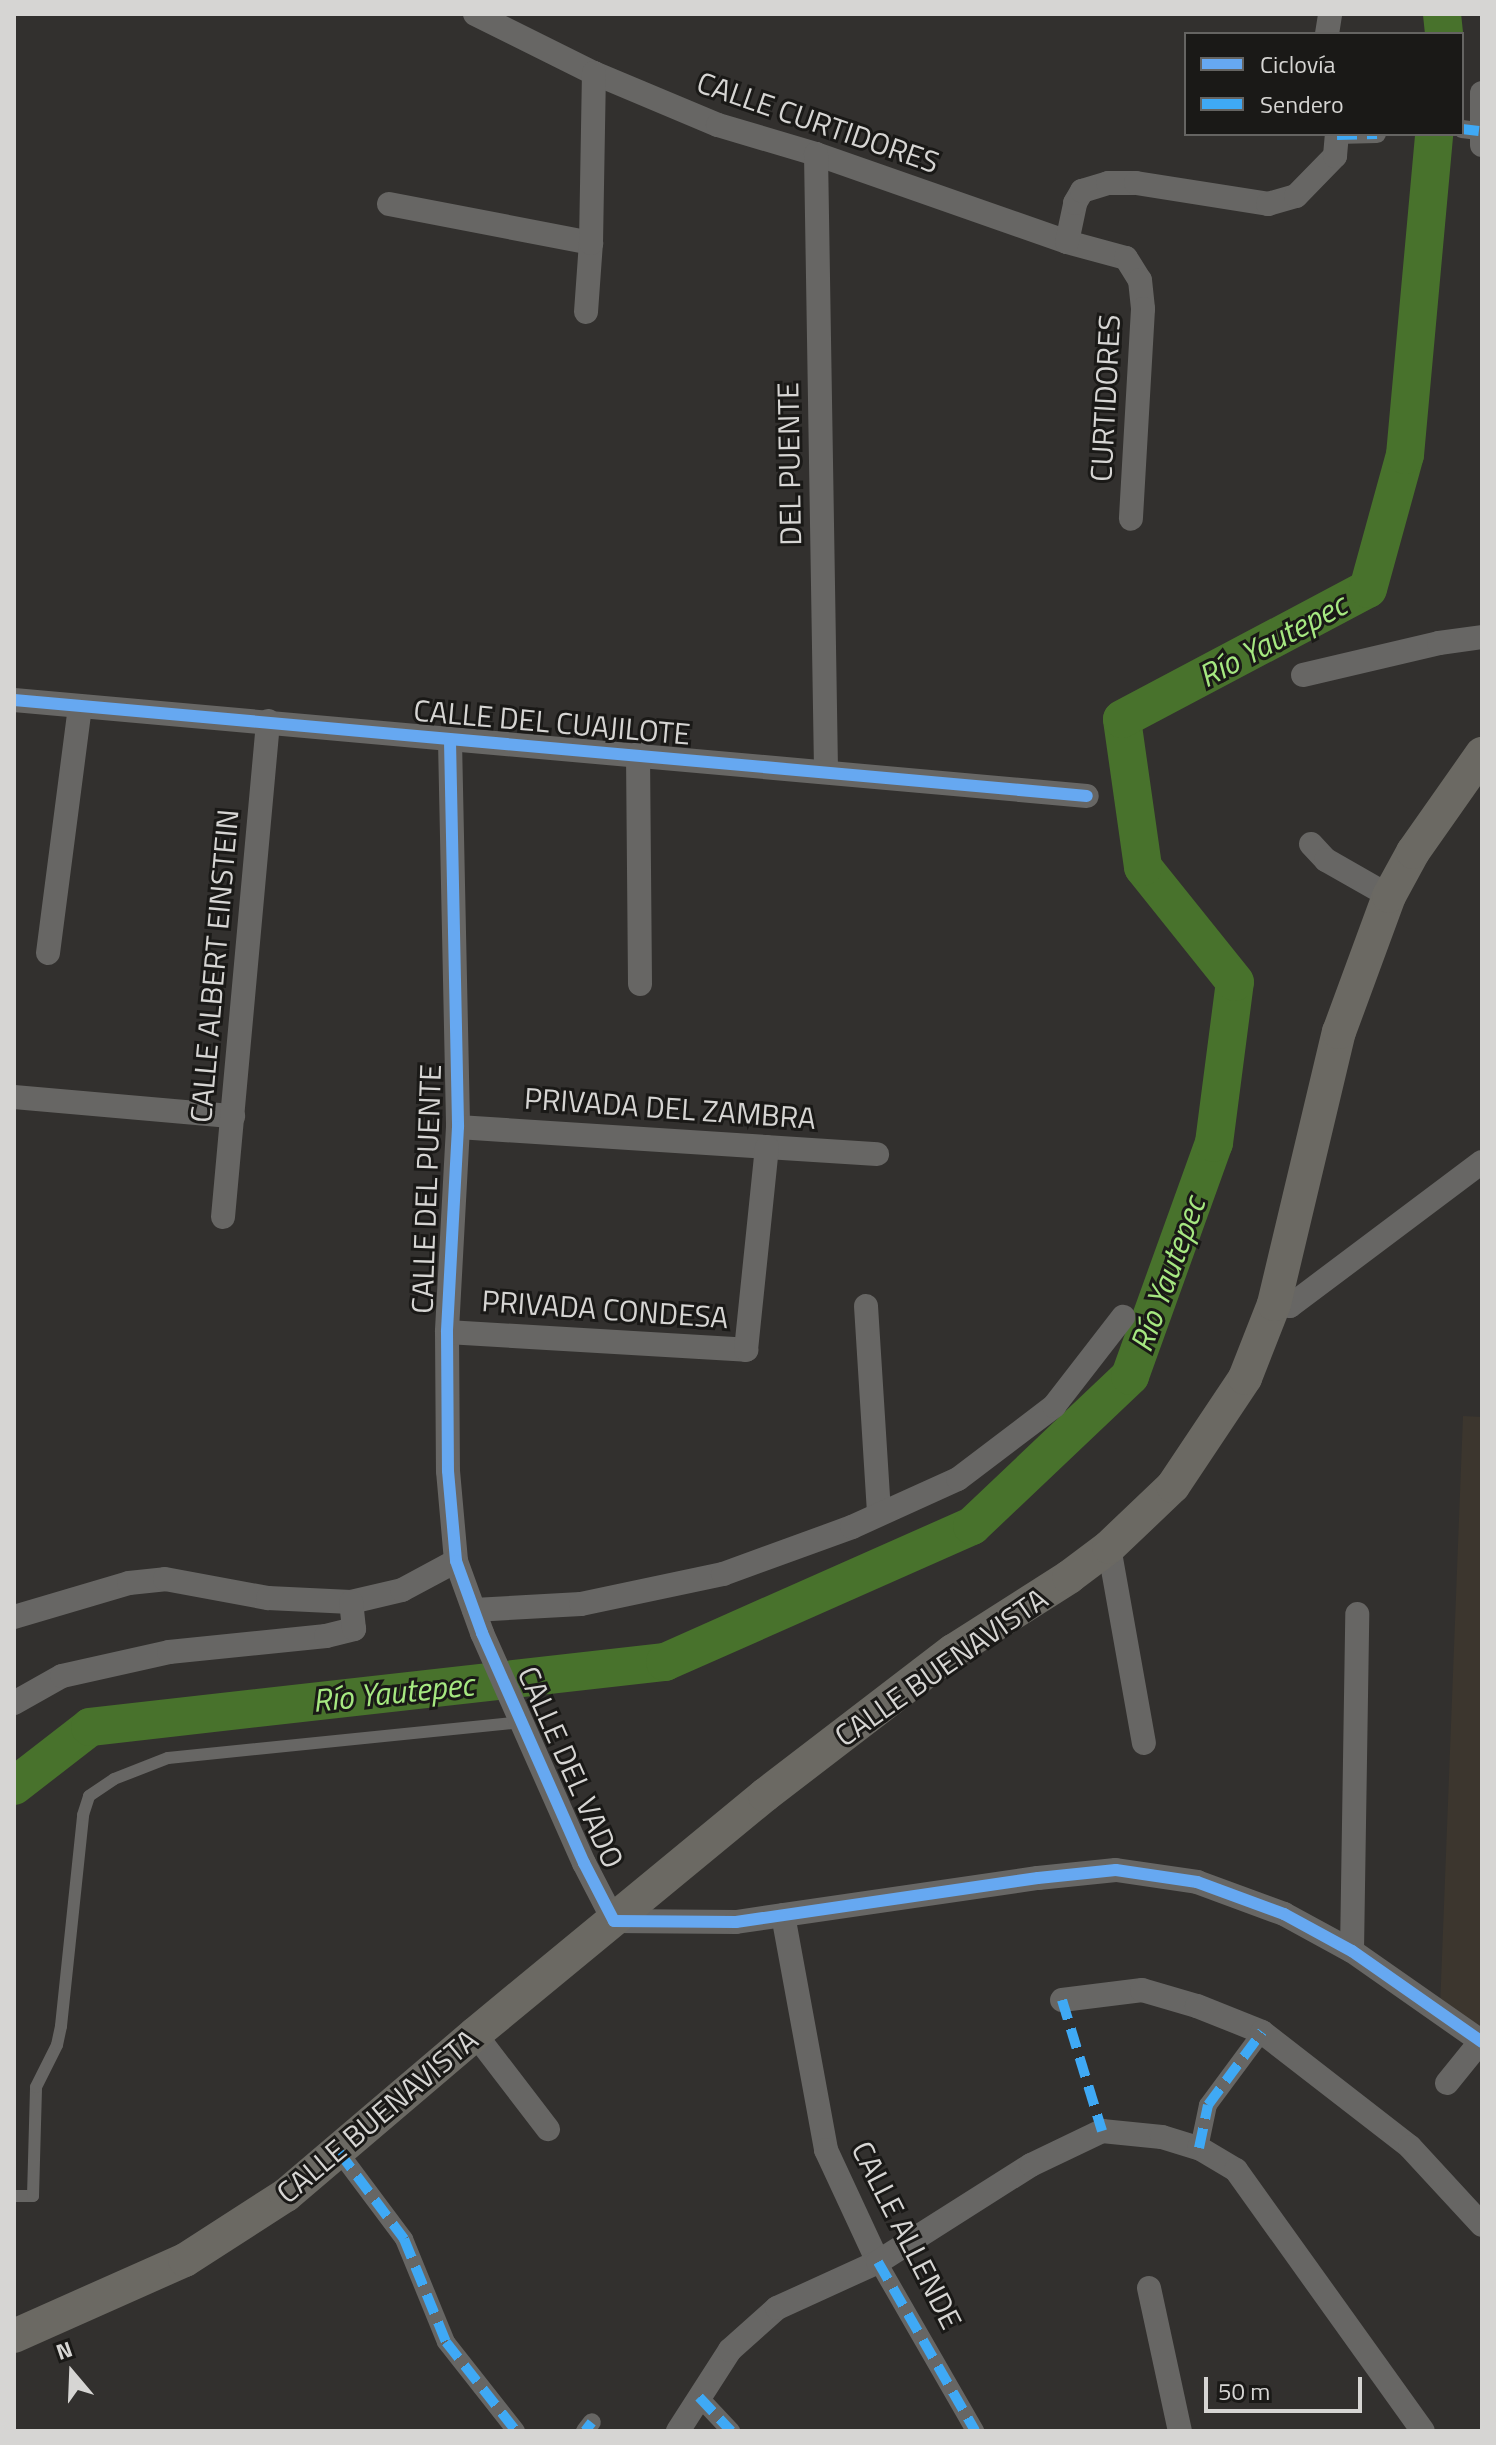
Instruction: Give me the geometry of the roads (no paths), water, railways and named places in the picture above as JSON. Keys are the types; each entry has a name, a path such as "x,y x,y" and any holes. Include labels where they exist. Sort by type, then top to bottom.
{"main road":[{"path":"1282,1305 1339,1032 1389,896 1413,852 1482,754"},
{"path":"1282,1305 1367,988 1402,905 1482,782"},
{"name":"CALLE BUENAVISTA","path":"14,2336 185,2260 286,2195 705,1844 772,1806 1111,1556 1178,1492 1245,1378 1282,1305"}],"street":[{"name":"CALLE CURTIDORES","path":"475,14 594,73 718,125 816,154 1067,242 1126,258 1140,280"},
{"path":"586,312 591,243 594,73"},
{"path":"1474,135 1482,93"},
{"path":"1067,242 1075,203 1082,191 1108,183 1136,183 1268,204 1296,196 1335,156 1337,136"},
{"name":"DEL PUENTE","path":"816,154 826,772"},
{"path":"389,204 591,243"},
{"name":"CURTIDORES","path":"1131,519 1143,309 1140,280"},
{"path":"1303,675 1439,643 1482,637"},
{"name":"CALLE DEL CUAJILOTE","path":"14,700 1087,796"},
{"path":"48,953 80,707"},
{"name":"CALLE ALBERT EINSTEIN","path":"223,1217 268,721"},
{"name":"CALLE DEL PUENTE","path":"450,741 458,1127 447,1332 448,1471 456,1561 482,1633"},
{"path":"638,754 640,984"},
{"path":"1311,844 1326,860 1389,896"},
{"path":"14,1097 233,1116"},
{"name":"PRIVADA DEL ZAMBRA","path":"458,1127 877,1154"},
{"name":"PRIVADA CONDESA","path":"447,1332 746,1350 767,1147"},
{"path":"1282,1305 1482,1162"},
{"path":"866,1306 879,1513"},
{"path":"474,1610 581,1604 723,1574 958,1479 1054,1406 1123,1317"},
{"path":"1111,1556 1144,1743"},
{"path":"14,1617 129,1583 165,1579 268,1598 351,1602 402,1590 456,1561"},
{"path":"14,1703 62,1676 169,1652 326,1636 354,1629 351,1602"},
{"path":"1352,1951 1357,1614"},
{"name":"CALLE DEL VADO","path":"482,1633 614,1921"},
{"path":"614,1921 736,1922 1038,1878 1116,1870 1197,1882 1284,1914 1352,1951 1481,2041 1447,2083"},
{"name":"CALLE ALLENDE","path":"783,1915 826,2150 878,2262 975,2431"},
{"path":"1062,2000 1142,1990 1197,2006 1262,2032 1410,2147 1482,2225"},
{"path":"1199,2148 1208,2105 1262,2032"},
{"path":"475,2034 548,2129"},
{"path":"678,2431 730,2350 777,2308 878,2262 1031,2165 1102,2131 1162,2137 1199,2148 1236,2170 1423,2431"},
{"path":"339,2152 404,2239 446,2342 516,2431"},
{"path":"1149,2288 1180,2431"},
{"path":"699,2397 731,2431"}],"lane":[{"path":"14,2196 33,2196 36,2087 57,2045 83,1815 89,1796 114,1779 168,1758 521,1722"}],"waterway":[{"name":"Río Yautepec","path":"1442,14 1444,32"},
{"name":"Río Yautepec","path":"14,1786 90,1727 665,1662 972,1526 1130,1376 1214,1143 1235,982 1143,867 1122,719 1368,589 1405,455 1434,136"}]}
